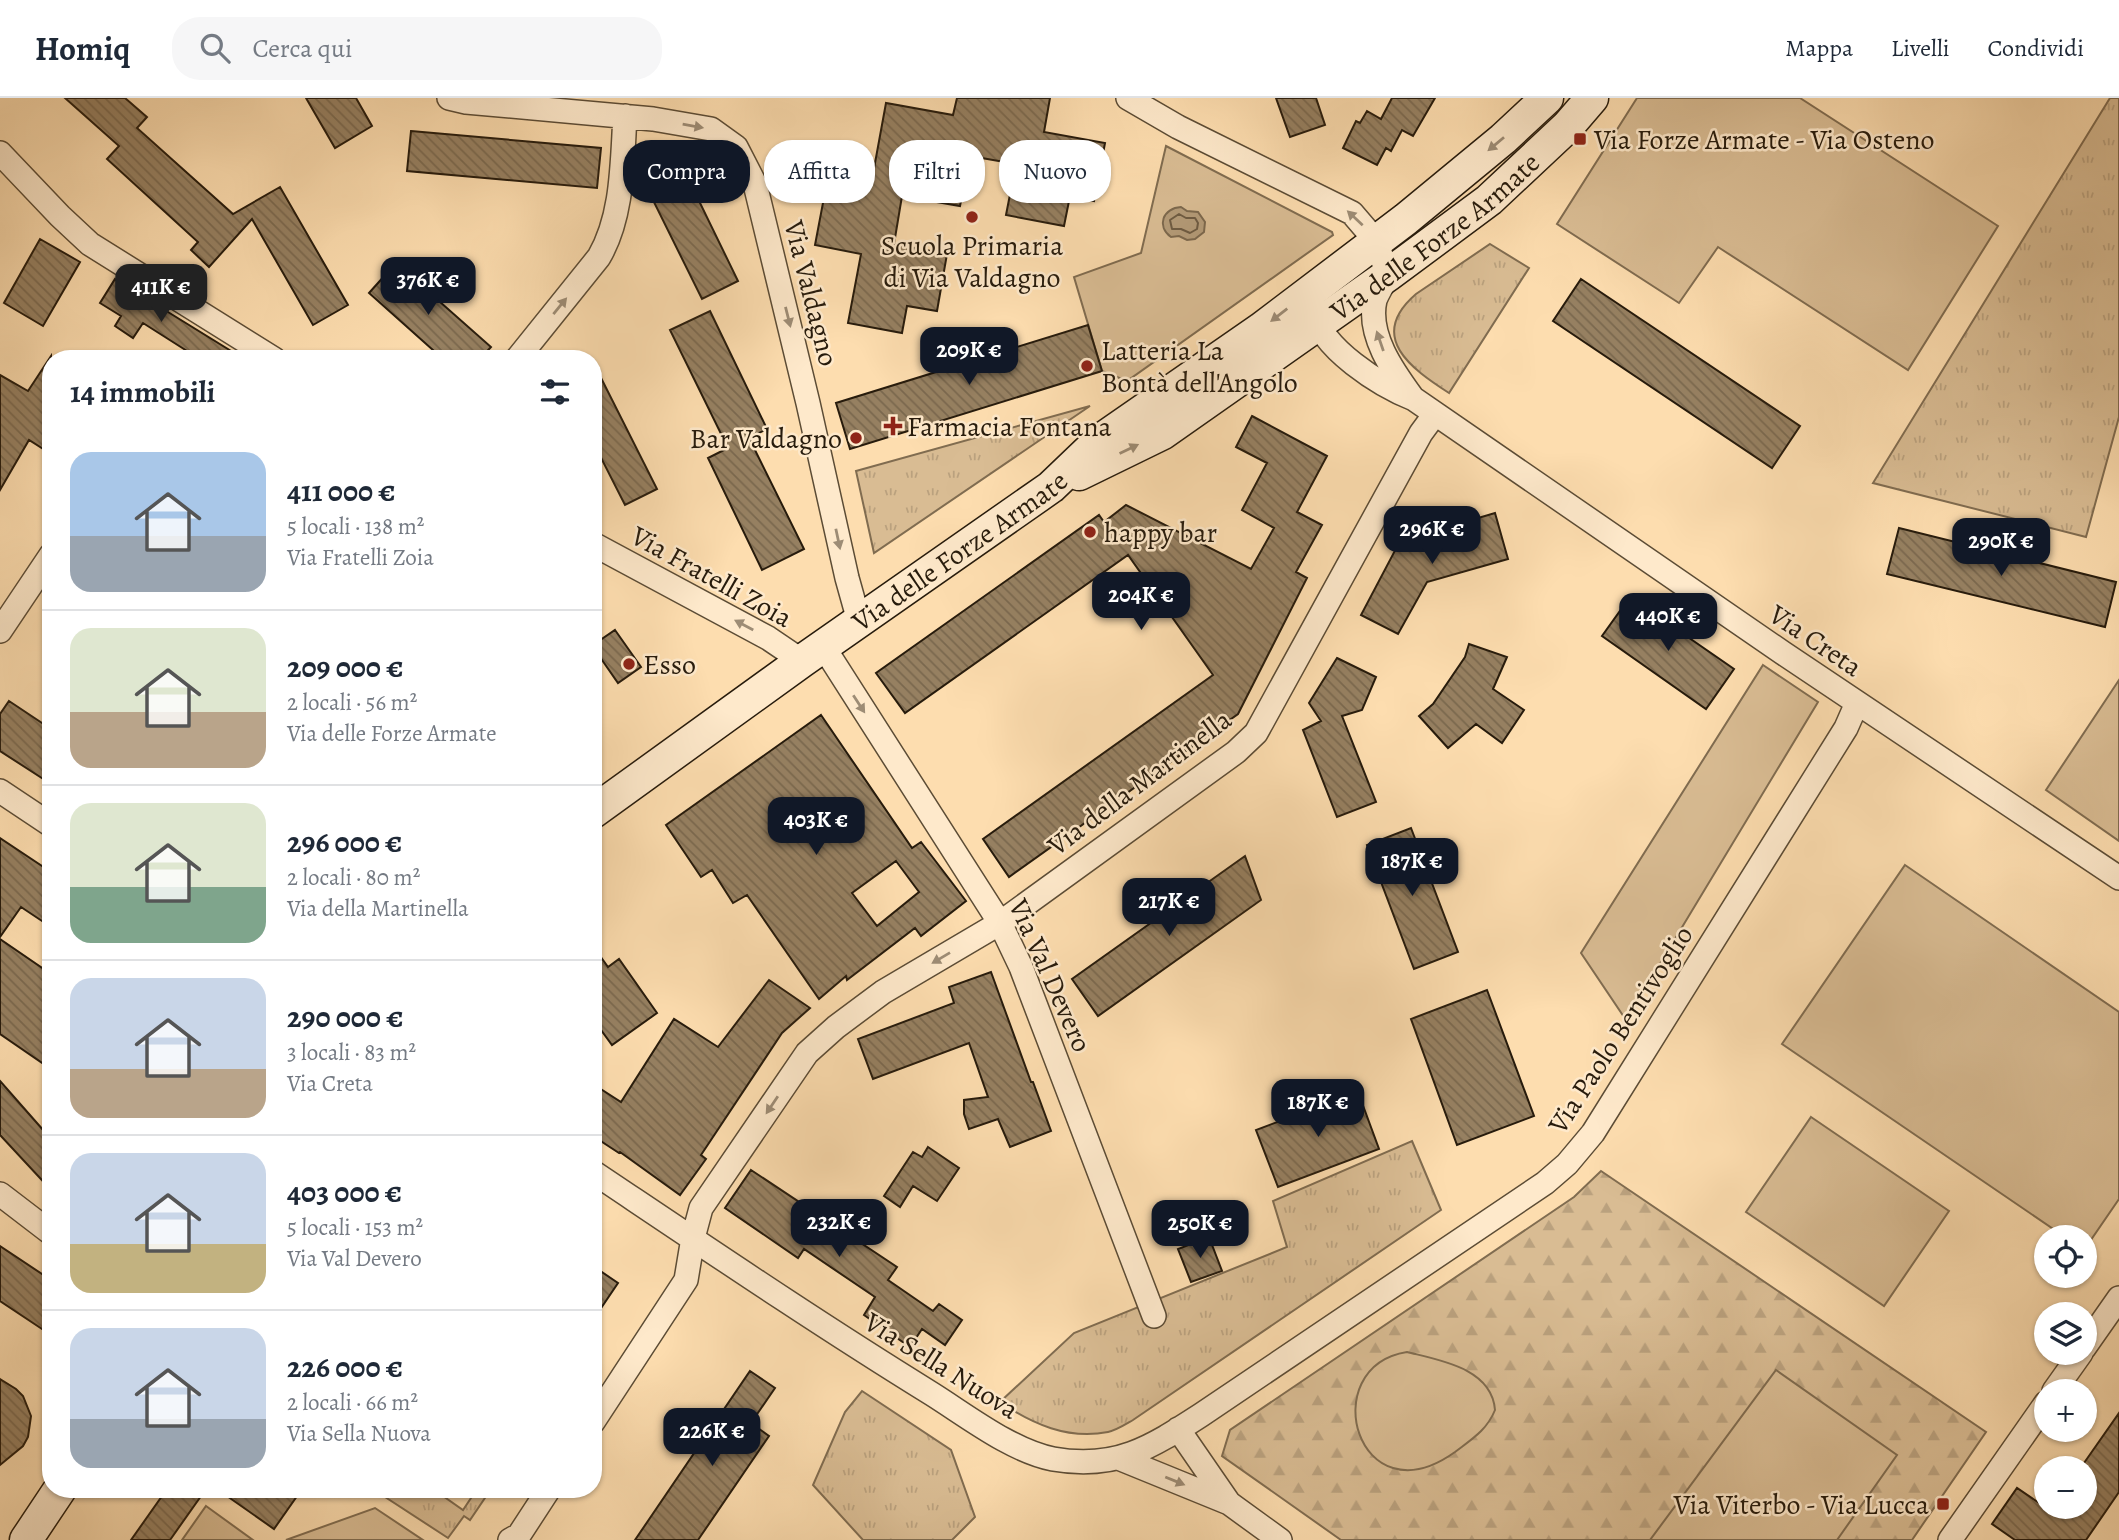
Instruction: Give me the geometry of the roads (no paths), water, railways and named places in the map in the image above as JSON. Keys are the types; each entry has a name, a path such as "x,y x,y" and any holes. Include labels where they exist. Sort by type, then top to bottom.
{"street":[{"name":"Via Valdagno","path":"449,98 466,102 625,116 711,130 736,147 755,184 859,621"},
{"path":"1128,98 1178,127 1352,213 1376,241 1388,275"},
{"name":"Via delle Forze Armate","path":"602,805 1051,487 1098,442 1231,349 1376,241 1503,139 1546,98"},
{"name":"Via delle Forze Armate","path":"1051,487 1163,433 1388,275 1489,200 1568,126 1592,98"},
{"path":"524,350 599,257 607,243 618,202 625,116"},
{"path":"0,153 60,216 90,243 260,350"},
{"name":"Via Creta","path":"1388,275 1376,299 1374,321 1392,370 1414,399"},
{"path":"1310,291 1316,325"},
{"name":"Via Creta","path":"1316,325 1332,346 1391,390 1414,399 1857,703 2119,878"},
{"path":"1231,349 1259,366"},
{"path":"1156,401 1163,433"},
{"name":"Via della Martinella","path":"693,1238 701,1208 807,1053 836,1027 883,992 1000,923 1236,752 1256,733 1421,433 1435,414"},
{"name":"Via Fratelli Zoia","path":"602,549 768,638 812,654"},
{"path":"0,631 42,568"},
{"name":"Via Val Devero","path":"812,654 1000,923 1021,967 1154,1316"},
{"name":"Via Paolo Bentivoglio","path":"1178,1429 1545,1183 1567,1164 1593,1133 1846,728 1857,703"},
{"path":"0,790 42,819"},
{"name":"Via Sella Nuova","path":"602,1178 864,1352 1019,1448 1051,1459 1087,1462 1121,1459 1146,1449 1178,1429"},
{"path":"0,1194 42,1226"},
{"path":"602,1408 686,1280 693,1238"},
{"path":"2097,1329 2119,1298"},
{"path":"1950,1540 2034,1420"},
{"path":"1178,1429 1229,1503"},
{"path":"1121,1459 1229,1503 1280,1540"},
{"path":"26,1540 54,1498"},
{"path":"510,1540 523,1530 543,1498"}],"water":[{"path":"1181,207 1187,211 1198,212 1205,222 1204,232 1195,239 1171,237 1166,233 1163,223 1166,214"}],"place":[{"name":"Via Forze Armate - Via Osteno","path":"1580,139"},
{"name":"Scuola Primaria di Via Valdagno","path":"972,217"},
{"name":"Latteria La Bontà dell'Angolo","path":"1087,366"},
{"name":"Farmacia Fontana","path":"893,426"},
{"name":"Bar Valdagno","path":"856,438"},
{"name":"happy bar","path":"1090,532"},
{"name":"Esso","path":"629,664"},
{"name":"Via Viterbo - Via Lucca","path":"1943,1504"}]}
